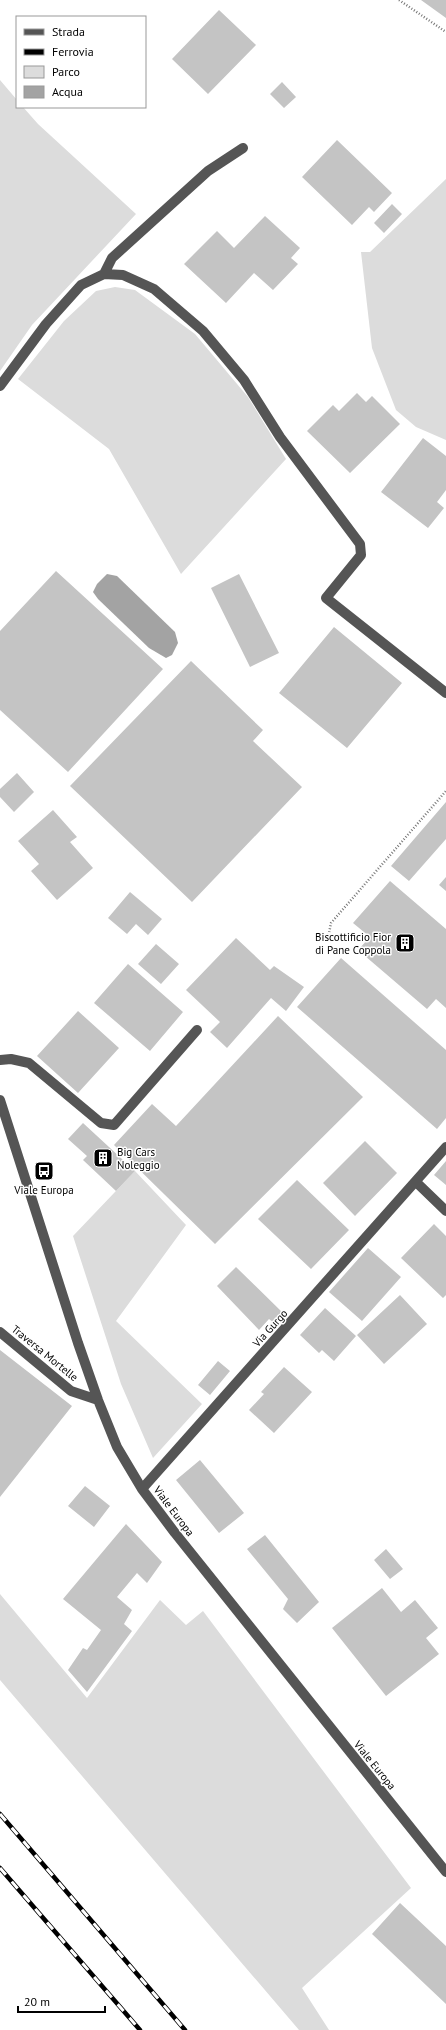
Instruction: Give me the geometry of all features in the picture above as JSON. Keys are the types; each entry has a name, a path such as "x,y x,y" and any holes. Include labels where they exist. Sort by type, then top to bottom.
{"street":[{"path":"104,274 112,258 208,171 243,148"},
{"path":"0,386 46,324 81,285 104,274 123,275 154,289 203,331 244,380 280,437 360,544 361,555 326,598 446,693"},
{"path":"0,1060 11,1059 28,1063 101,1123 114,1125 197,1030"},
{"name":"Viale Europa","path":"0,1100 78,1343 98,1400 118,1447 142,1489 175,1533 446,1872"},
{"name":"Via Gurgo","path":"142,1489 446,1147"},
{"path":"416,1182 446,1211"},
{"name":"Traversa Mortelle","path":"0,1332 71,1391 98,1400"}],"path":[{"path":"399,0 446,32"},
{"path":"328,938 331,923 446,791"}],"green space":[{"path":"0,80 16,99 16,108 24,108 38,124 136,214 32,325 0,371"},
{"path":"446,179 446,440 416,427 396,410 372,348 361,252 370,252"},
{"path":"115,287 135,290 195,334 248,397 286,459 181,574 109,449 18,379 64,321 96,291"},
{"path":"135,1171 186,1225 116,1321 202,1404 153,1458 121,1384 73,1236"},
{"path":"0,1594 87,1698 160,1600 186,1625 203,1611 411,1888 302,1988 329,2030 299,2030 0,1680"}],"water":[{"path":"107,574 117,576 175,632 178,643 172,655 166,658 149,648 98,599 93,592 97,584"}],"building":[{"path":"421,0 446,0 446,18"},
{"path":"219,10 256,45 208,94 172,59"},
{"path":"282,82 296,97 284,108 270,94"},
{"path":"337,140 392,193 374,212 369,207 352,225 302,177"},
{"path":"392,204 402,214 384,233 374,223"},
{"path":"265,216 300,248 291,258 298,264 273,290 254,273 226,303 184,264 217,231 234,248"},
{"path":"357,393 366,402 372,396 400,424 350,473 307,431 333,405 339,411"},
{"path":"423,438 446,456 446,490 437,502 444,508 428,528 381,492"},
{"path":"56,571 163,669 68,772 0,710 0,631"},
{"path":"239,574 279,653 250,667 211,588"},
{"path":"334,627 402,683 347,748 279,693"},
{"path":"191,661 263,730 253,741 302,787 192,902 70,786"},
{"path":"17,773 34,792 14,812 0,797 0,789"},
{"path":"446,802 446,839 409,881 391,866"},
{"path":"53,810 77,837 70,842 93,868 57,900 31,871 39,864 18,841"},
{"path":"446,877 446,891 439,885"},
{"name":"Biscottificio Fior di Pane Coppola","path":"390,881 446,929 446,1008 436,999 427,1009 358,950 370,937 353,923"},
{"path":"130,892 162,919 148,935 136,924 127,934 108,918"},
{"path":"236,938 270,970 274,966 304,987 286,1011 271,998 227,1048 210,1032 220,1022 186,990"},
{"path":"156,944 179,964 161,984 138,964"},
{"path":"341,958 446,1050 446,1118 437,1129 297,1007"},
{"path":"128,964 183,1012 150,1051 94,1003"},
{"path":"78,1011 119,1048 78,1093 37,1056"},
{"path":"278,1016 363,1097 215,1244 114,1145 152,1104 176,1126"},
{"name":"Big Cars Noleggio","path":"83,1123 135,1171 116,1191 83,1160 87,1156 68,1139"},
{"path":"365,1141 397,1173 355,1216 323,1183"},
{"path":"446,1161 446,1185 434,1175"},
{"path":"297,1180 349,1230 311,1269 258,1219"},
{"path":"434,1224 446,1236 446,1295 443,1298 401,1258"},
{"path":"368,1248 401,1277 362,1321 329,1292"},
{"path":"236,1267 283,1313 274,1323 269,1319 259,1330 217,1286"},
{"path":"400,1295 427,1324 384,1364 357,1335"},
{"path":"325,1308 356,1336 334,1361 322,1350 319,1353 300,1335"},
{"path":"0,1350 72,1406 0,1497"},
{"path":"218,1361 230,1371 210,1395 198,1385"},
{"path":"284,1367 312,1392 274,1433 249,1410 264,1394 261,1392"},
{"path":"200,1460 244,1513 219,1533 176,1480"},
{"path":"85,1486 110,1506 94,1527 68,1506"},
{"path":"126,1524 162,1562 147,1583 137,1573 117,1597 132,1610 124,1624 132,1631 87,1692 68,1670 83,1648 87,1650 101,1630 63,1599"},
{"path":"265,1535 319,1602 297,1623 283,1609 288,1599 247,1549"},
{"path":"386,1549 403,1569 390,1579 374,1560"},
{"path":"382,1588 401,1612 415,1600 438,1628 426,1638 439,1654 386,1696 332,1628"},
{"path":"400,1903 446,1946 446,2004 372,1934"}],"railway":[{"path":"0,1814 185,2030"},
{"path":"0,1868 140,2030"}],"place":[{"name":"Biscottificio Fior di Pane Coppola","path":"405,943"},
{"name":"Big Cars Noleggio","path":"103,1158"},
{"name":"Viale Europa","path":"44,1171"}]}
